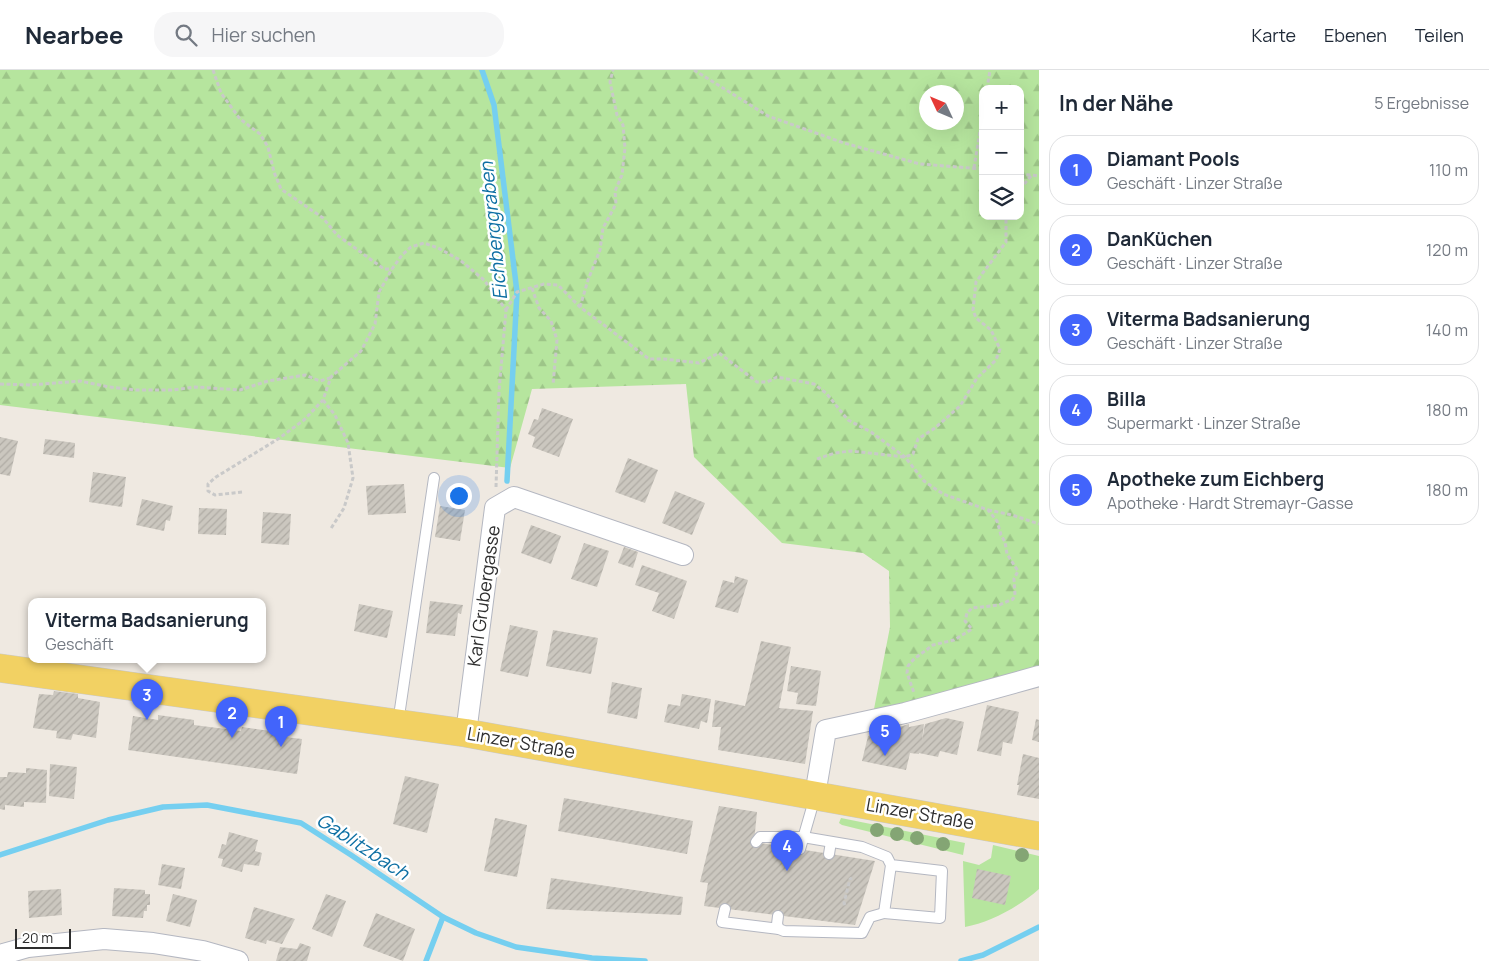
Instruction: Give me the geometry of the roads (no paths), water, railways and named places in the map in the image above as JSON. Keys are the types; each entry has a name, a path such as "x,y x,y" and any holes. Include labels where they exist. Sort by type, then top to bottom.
{"main road":[{"name":"Linzer Straße","path":"0,668 466,733 1039,836"}],"street":[{"name":"Karl Grubergasse","path":"466,733 495,508 514,497 683,555"},
{"path":"815,796 826,730 920,710 1039,676"},
{"path":"0,955 28,946 104,939 153,943 203,951 238,961"}],"lane":[{"path":"398,724 434,478"},
{"path":"800,849 815,796"},
{"path":"756,842 760,837 803,837 862,847 887,857 891,865 884,913"},
{"path":"830,854 831,842"},
{"path":"725,909 722,922 784,931 862,933 870,917 884,913 940,918 942,871 891,865"},
{"path":"778,916 777,924 779,929"},
{"path":"812,932 815,920"}],"waterway":[{"name":"Eichberggraben","path":"482,70 494,105 517,292 507,481"},
{"name":"Gablitzbach","path":"0,855 108,820 163,807 207,805 301,823 443,917 476,933 516,947 592,958 645,961"},
{"path":"426,961 443,917"},
{"name":"Gablitzbach","path":"961,961 983,955 1039,927"}],"place":[{"name":"Viterma Badsanierung","path":"147,720"},
{"name":"DanKüchen","path":"232,738"},
{"name":"Diamant Pools","path":"281,747"},
{"name":"Apotheke zum Eichberg","path":"885,756"},
{"name":"Billa","path":"787,871"}]}
